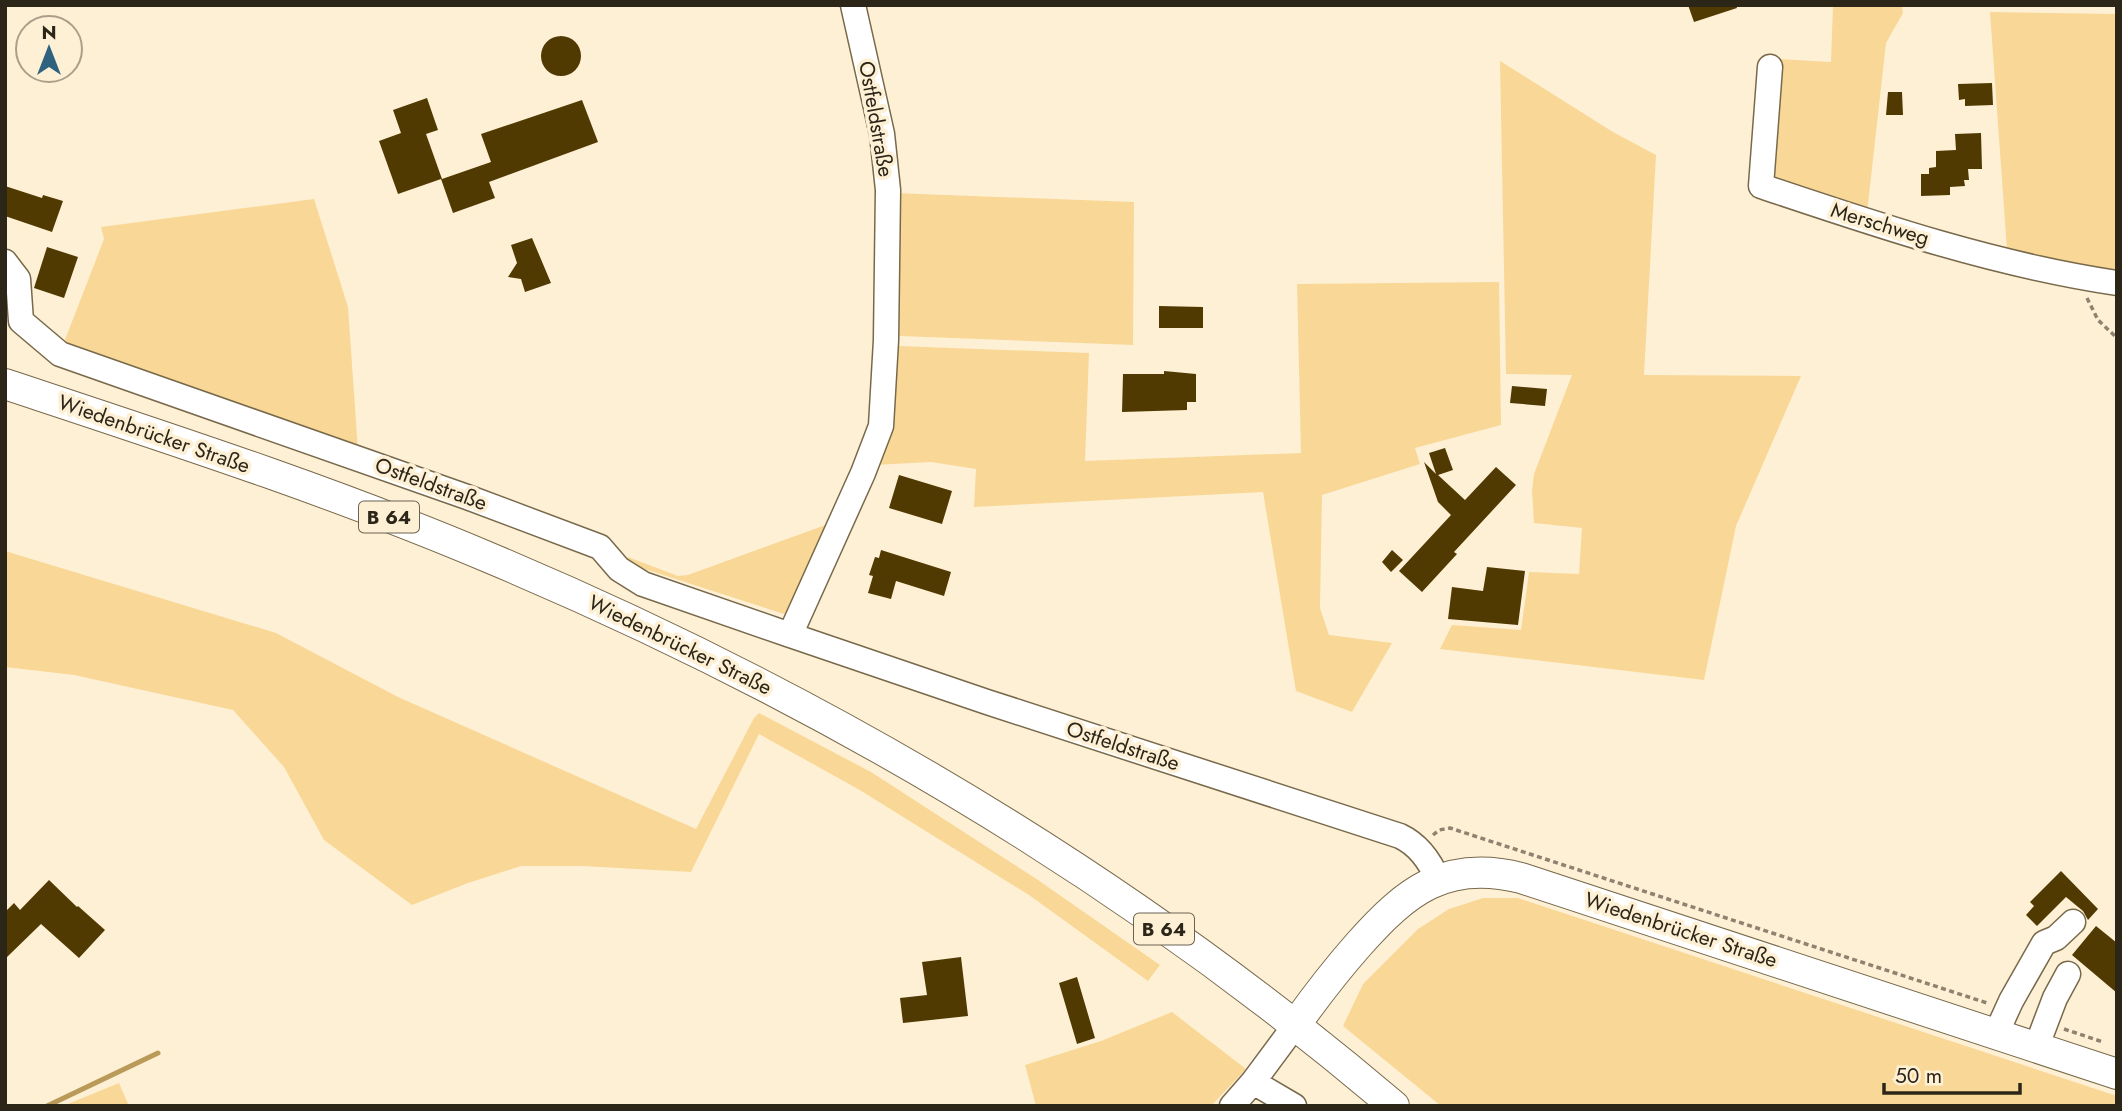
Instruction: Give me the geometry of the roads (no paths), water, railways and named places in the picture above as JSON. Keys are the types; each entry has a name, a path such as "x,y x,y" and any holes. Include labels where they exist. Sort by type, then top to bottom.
{"main road":[{"name":"Wiedenbrücker Straße","path":"5,384 287,479 393,519 567,591 760,682 1030,837 1296,1024 1394,1106"},
{"name":"Wiedenbrücker Straße","path":"1296,1024 1323,986 1382,918 1410,894 1438,880 1476,872 1491,872 1521,878 2117,1074"}],"street":[{"name":"Ostfeldstraße","path":"790,635 863,473 881,426 886,340 888,190 882,134 853,5"},
{"name":"Merschweg","path":"1770,67 1761,186 1881,227 2008,261 2117,283"},
{"name":"Ostfeldstraße","path":"5,262 18,279 21,321 60,354 467,497 600,547 619,569 643,584 987,702 1400,836 1411,841 1423,853 1438,880"},
{"path":"1996,1034 2011,1001 2044,943 2056,938 2073,922"},
{"path":"2036,1048 2054,998 2068,974"},
{"path":"1232,1106 1296,1024"},
{"path":"1253,1082 1294,1106"}],"waterway":[{"path":"47,1106 158,1053"}]}
